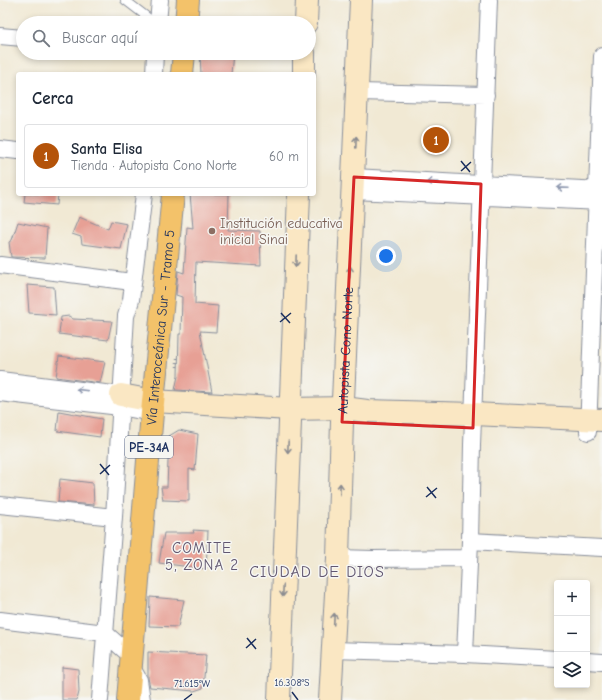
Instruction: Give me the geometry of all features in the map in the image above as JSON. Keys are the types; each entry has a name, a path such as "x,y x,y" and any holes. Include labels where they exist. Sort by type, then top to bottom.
{"highway":[{"path":"187,16 188,0"},
{"path":"182,72 183,60"},
{"name":"Vía Interoceánica Sur - Tramo 5","path":"128,700 152,407 173,196"}],"main road":[{"path":"306,16 307,0"},
{"name":"Autopista Cono Norte","path":"330,700 338,558 361,0"},
{"path":"304,60 304,72"},
{"path":"279,700 299,196"},
{"path":"121,401 152,407 290,416 343,415 371,411 473,421 595,426"}],"street":[{"path":"158,16 160,0"},
{"path":"464,654 470,541 481,190 489,0"},
{"path":"0,36 16,37"},
{"path":"595,426 602,56"},
{"path":"154,72 155,60"},
{"path":"358,92 486,96"},
{"path":"0,149 16,151"},
{"path":"354,184 600,196"},
{"path":"100,700 114,516 126,316 131,300 144,196"},
{"path":"0,265 132,282"},
{"path":"0,380 121,401"},
{"path":"0,393 121,401"},
{"path":"0,506 114,516"},
{"path":"470,541 602,548"},
{"path":"338,558 469,558"},
{"path":"0,620 105,633 131,661 139,680 142,700"},
{"path":"333,650 464,654 554,659"},
{"path":"590,661 602,662"}],"lane":[{"path":"124,0 147,16"}],"highlighted area":[{"path":"354,177 481,184 473,428 342,422"}],"building":[{"path":"200,60 232,60 231,72 201,72"},
{"path":"25,196 58,196 57,205 24,202"},
{"path":"190,196 229,196 228,230 260,231 261,266 196,262 195,304 218,306 216,332 200,331 212,392 175,390 178,376 182,297 176,295 178,271 184,273 187,227 193,228"},
{"path":"79,217 108,229 111,221 127,224 121,249 82,244 81,237 72,234"},
{"path":"18,222 47,228 45,258 11,257 9,242 12,240"},
{"path":"27,285 54,287 56,315 29,313"},
{"path":"69,316 73,319 112,321 108,340 59,334 61,317"},
{"path":"59,356 105,362 100,383 56,377"},
{"path":"59,411 102,419 100,437 57,431"},
{"path":"179,430 198,434 195,470 189,469 189,501 163,500 161,487 167,487 169,436"},
{"path":"60,479 93,483 94,505 58,502"},
{"path":"193,530 208,531 206,569 159,563 164,533 194,533"},
{"path":"150,597 184,600 178,627 149,626"},
{"path":"148,652 206,655 203,688 194,691 150,687 148,678"},
{"path":"62,667 78,669 79,692 77,700 62,700"}],"place":[{"name":"Santa Elisa","path":"436,140"},
{"name":"Institución educativa inicial Sinai","path":"212,231"}],"district":[{"name":"COMITE 5, ZONA 2","path":"202,556"},
{"name":"CIUDAD DE DIOS","path":"317,572"}]}
